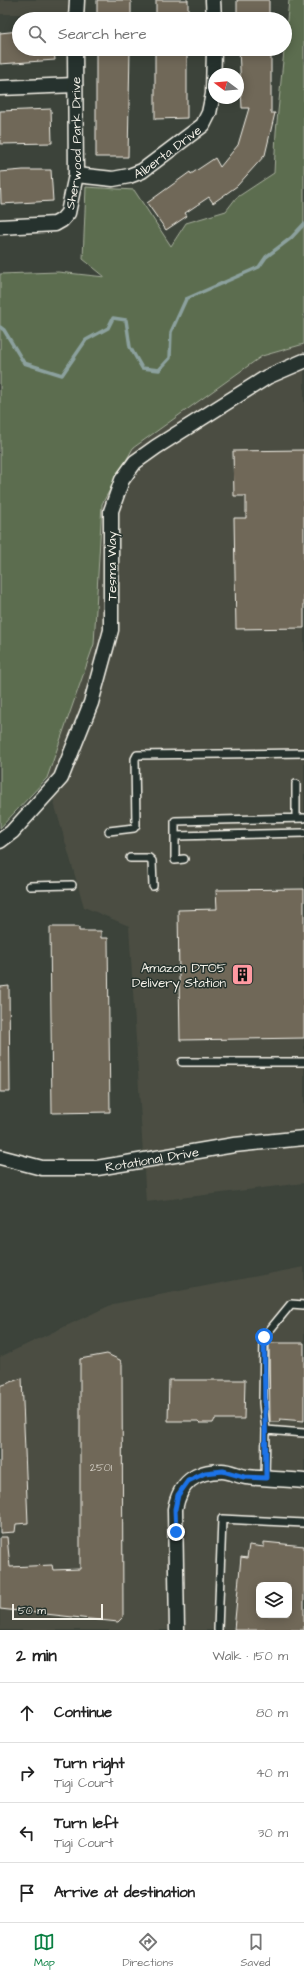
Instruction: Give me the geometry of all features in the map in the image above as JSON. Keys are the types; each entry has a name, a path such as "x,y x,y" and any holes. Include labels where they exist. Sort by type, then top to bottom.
{"street":[{"path":"76,12 77,0"},
{"path":"213,0 214,12"},
{"name":"Sherwood Park Drive","path":"0,227 55,224 62,220 68,213 76,175 76,56"},
{"name":"Alberta Drive","path":"76,175 113,179 129,176 142,171 203,125 209,113 213,94 214,56"},
{"path":"0,88 75,85"},
{"name":"Tesma Way","path":"0,841 12,832 61,778 91,703 111,630 111,511 122,480 135,462 156,447 267,376 304,361"},
{"name":"Rotational Drive","path":"0,1157 42,1168 97,1168 234,1144 304,1138"},
{"path":"177,1630 175,1509 178,1495 188,1481 205,1473 223,1471 244,1477 304,1481"}],"lane":[{"path":"109,831 134,828 136,825 134,759 137,755 304,753"},
{"path":"296,784 296,818"},
{"path":"184,859 175,860 175,821 304,818"},
{"path":"175,836 304,833"},
{"path":"130,858 149,858 152,860 153,886"},
{"path":"30,886 72,885"},
{"path":"182,1062 304,1062"},
{"path":"266,1478 266,1430 263,1403 264,1337 291,1304 304,1305"},
{"path":"266,1430 304,1433"},
{"path":"218,1630 222,1519 304,1523"}],"shaded area":[{"path":"0,0 68,0 68,12 12,12 12,14 0,14"},
{"path":"304,344 304,1183 146,1202 129,926 84,907 47,778 93,644 102,504 133,448 262,356"},
{"path":"304,1267 304,1630 0,1630 0,1357 113,1304"}],"green space":[{"path":"289,0 304,0 304,344 262,356 133,448 102,504 94,644 47,778 0,828 0,274 58,272 105,277 83,259 86,187 134,190 171,246 186,223 226,211 236,198 274,173 276,132 283,56 292,56 292,12 288,12"}],"building":[{"path":"97,0 131,0 131,12 97,12"},
{"path":"156,0 188,0 188,12 156,12"},
{"path":"237,0 269,0 269,12 237,12"},
{"path":"12,32 12,56 55,56 55,60 0,64 0,33"},
{"path":"96,56 130,56 128,157 96,157"},
{"path":"155,56 187,56 187,118 155,119"},
{"path":"239,56 271,56 271,113 275,113 265,155 237,186 213,203 209,197 185,213 187,216 166,230 147,203 190,172 191,174 215,158 220,167 238,145 249,108 242,108 242,104 244,104 244,68 240,68"},
{"path":"51,109 52,143 0,144 0,111"},
{"path":"51,170 53,201 1,204 0,172"},
{"path":"304,450 304,628 236,629 234,518 246,518 246,496 234,496 233,451"},
{"name":"Amazon DTO5 Delivery Station","path":"304,889 304,1038 180,1040 178,910 217,909 216,890"},
{"path":"50,927 79,927 79,931 101,931 101,938 108,938 110,1112 52,1113"},
{"path":"9,986 10,1092 0,1092 0,987"},
{"path":"269,1343 304,1343 304,1421 280,1419 279,1422 270,1422"},
{"path":"107,1354 120,1360 122,1364 123,1617 118,1622 0,1609 0,1537 7,1537 10,1567 52,1565 53,1570 80,1569 80,1359"},
{"path":"22,1378 28,1523 16,1524 15,1532 0,1533 0,1386"},
{"path":"169,1380 245,1380 244,1419 215,1419 213,1423 200,1423 198,1421 168,1421"},
{"path":"264,1542 304,1546 304,1630 234,1630 241,1557 247,1558 249,1545 264,1547"}],"waterway":[{"path":"0,327 4,330 24,363 62,375 86,340 108,328 113,318 126,320 130,347 142,368 159,370 170,358 171,332 186,299 259,267 266,257 291,238 304,224"}],"place":[{"name":"Amazon DTO5 Delivery Station","path":"242,974"}],"route":[{"path":"176,1532 175,1509 178,1495 188,1481 205,1473 223,1471 244,1477 266,1478 266,1430 263,1403 264,1337"}]}
